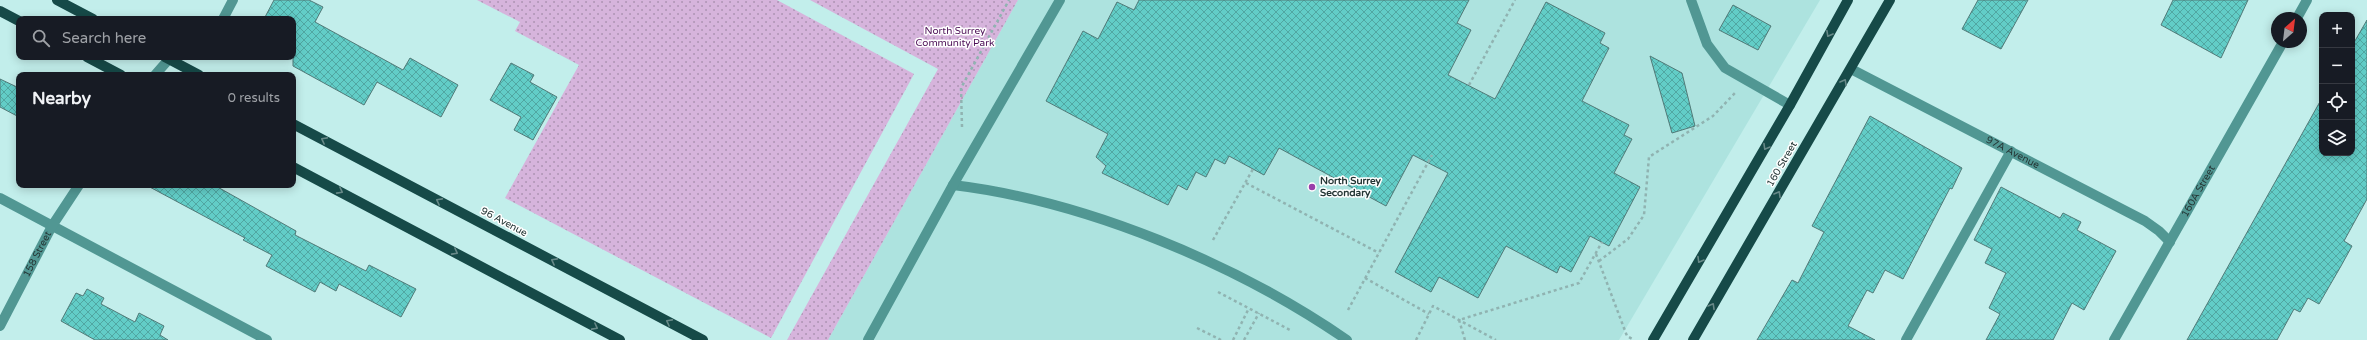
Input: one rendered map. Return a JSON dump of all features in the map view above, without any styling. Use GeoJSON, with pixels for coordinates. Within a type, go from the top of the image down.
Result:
{"type":"FeatureCollection","features":[{"type":"Feature","properties":{"kind":"main road"},"geometry":{"type":"LineString","coordinates":[[57,0],[87,16]]}},
{"type":"Feature","properties":{"kind":"main road"},"geometry":{"type":"LineString","coordinates":[[1653,340],[1790,105],[1848,0]]}},
{"type":"Feature","properties":{"kind":"main road","name":"160 Street"},"geometry":{"type":"LineString","coordinates":[[1693,340],[1890,0]]}},
{"type":"Feature","properties":{"kind":"main road"},"geometry":{"type":"LineString","coordinates":[[0,11],[16,19]]}},
{"type":"Feature","properties":{"kind":"main road"},"geometry":{"type":"LineString","coordinates":[[93,60],[115,72]]}},
{"type":"Feature","properties":{"kind":"main road"},"geometry":{"type":"LineString","coordinates":[[171,60],[193,72]]}},
{"type":"Feature","properties":{"kind":"main road","name":"96 Avenue"},"geometry":{"type":"LineString","coordinates":[[296,126],[703,340]]}},
{"type":"Feature","properties":{"kind":"main road"},"geometry":{"type":"LineString","coordinates":[[296,169],[620,340]]}},
{"type":"Feature","properties":{"kind":"street"},"geometry":{"type":"LineString","coordinates":[[225,16],[233,0]]}},
{"type":"Feature","properties":{"kind":"street"},"geometry":{"type":"LineString","coordinates":[[868,340],[953,185],[1060,0]]}},
{"type":"Feature","properties":{"kind":"street"},"geometry":{"type":"LineString","coordinates":[[1691,0],[1707,44],[1724,68],[1790,105]]}},
{"type":"Feature","properties":{"kind":"street"},"geometry":{"type":"LineString","coordinates":[[2300,12],[2307,0]]}},
{"type":"Feature","properties":{"kind":"street","name":"160A Street"},"geometry":{"type":"LineString","coordinates":[[2114,340],[2280,48]]}},
{"type":"Feature","properties":{"kind":"street"},"geometry":{"type":"LineString","coordinates":[[157,72],[166,60]]}},
{"type":"Feature","properties":{"kind":"street","name":"97A Avenue"},"geometry":{"type":"LineString","coordinates":[[1851,69],[2145,221],[2159,231],[2170,242]]}},
{"type":"Feature","properties":{"kind":"street"},"geometry":{"type":"LineString","coordinates":[[1906,340],[2011,151]]}},
{"type":"Feature","properties":{"kind":"street"},"geometry":{"type":"LineString","coordinates":[[953,185],[1014,193],[1068,208],[1157,241],[1242,279],[1313,317],[1347,340]]}},
{"type":"Feature","properties":{"kind":"street","name":"158 Street"},"geometry":{"type":"LineString","coordinates":[[0,326],[52,226],[77,188]]}},
{"type":"Feature","properties":{"kind":"street"},"geometry":{"type":"LineString","coordinates":[[0,198],[267,340]]}},
{"type":"Feature","properties":{"kind":"path"},"geometry":{"type":"LineString","coordinates":[[962,127],[960,88],[1009,0]]}},
{"type":"Feature","properties":{"kind":"path"},"geometry":{"type":"LineString","coordinates":[[1469,85],[1515,0]]}},
{"type":"Feature","properties":{"kind":"path"},"geometry":{"type":"LineString","coordinates":[[1599,261],[1628,239],[1644,214],[1649,157],[1713,116],[1736,93]]}},
{"type":"Feature","properties":{"kind":"path"},"geometry":{"type":"LineString","coordinates":[[1348,310],[1432,155]]}},
{"type":"Feature","properties":{"kind":"path"},"geometry":{"type":"LineString","coordinates":[[1213,240],[1253,169]]}},
{"type":"Feature","properties":{"kind":"path"},"geometry":{"type":"LineString","coordinates":[[1246,183],[1379,253]]}},
{"type":"Feature","properties":{"kind":"path"},"geometry":{"type":"LineString","coordinates":[[1459,320],[1580,284],[1602,242]]}},
{"type":"Feature","properties":{"kind":"path"},"geometry":{"type":"LineString","coordinates":[[1596,254],[1627,336],[1634,340]]}},
{"type":"Feature","properties":{"kind":"path"},"geometry":{"type":"LineString","coordinates":[[1366,278],[1429,314]]}},
{"type":"Feature","properties":{"kind":"path"},"geometry":{"type":"LineString","coordinates":[[1218,292],[1290,330]]}},
{"type":"Feature","properties":{"kind":"path"},"geometry":{"type":"LineString","coordinates":[[1416,340],[1433,306],[1496,340]]}},
{"type":"Feature","properties":{"kind":"path"},"geometry":{"type":"LineString","coordinates":[[1233,340],[1249,308]]}},
{"type":"Feature","properties":{"kind":"path"},"geometry":{"type":"LineString","coordinates":[[1244,340],[1259,313]]}},
{"type":"Feature","properties":{"kind":"path"},"geometry":{"type":"LineString","coordinates":[[1459,320],[1465,340]]}},
{"type":"Feature","properties":{"kind":"path"},"geometry":{"type":"LineString","coordinates":[[1197,328],[1221,340]]}},
{"type":"Feature","properties":{"kind":"shaded area","name":"North Surrey Secondary"},"geometry":{"type":"Polygon","coordinates":[[[1018,0],[1820,0],[1619,340],[828,340],[1018,0]]]}},
{"type":"Feature","properties":{"kind":"green space"},"geometry":{"type":"Polygon","coordinates":[[[477,0],[777,0],[914,74],[771,338],[505,198],[579,65],[515,31],[520,22],[477,0]]]}},
{"type":"Feature","properties":{"kind":"green space","name":"North Surrey Community Park"},"geometry":{"type":"Polygon","coordinates":[[[810,0],[1018,0],[828,340],[787,340],[938,69],[810,0]]]}},
{"type":"Feature","properties":{"kind":"building"},"geometry":{"type":"Polygon","coordinates":[[[274,0],[309,0],[323,7],[315,22],[403,70],[410,58],[458,85],[441,117],[377,82],[364,105],[293,66],[293,60],[296,60],[296,16],[266,16],[274,0]]]}},
{"type":"Feature","properties":{"kind":"building"},"geometry":{"type":"Polygon","coordinates":[[[1139,0],[1469,0],[1457,23],[1471,30],[1448,75],[1495,99],[1546,2],[1605,33],[1600,43],[1609,48],[1582,101],[1629,125],[1624,135],[1632,139],[1614,173],[1640,187],[1609,246],[1590,236],[1571,272],[1560,266],[1557,273],[1506,246],[1478,298],[1439,277],[1431,292],[1395,272],[1448,173],[1413,155],[1386,206],[1279,148],[1264,175],[1229,156],[1225,164],[1215,159],[1206,177],[1196,172],[1187,190],[1178,185],[1168,205],[1102,173],[1106,166],[1096,157],[1108,134],[1046,101],[1083,31],[1098,39],[1117,2],[1134,10],[1139,0]]]}},
{"type":"Feature","properties":{"kind":"building"},"geometry":{"type":"Polygon","coordinates":[[[1978,0],[2028,0],[2001,49],[1962,29],[1978,0]]]}},
{"type":"Feature","properties":{"kind":"building"},"geometry":{"type":"Polygon","coordinates":[[[2173,0],[2248,0],[2221,58],[2161,25],[2173,0]]]}},
{"type":"Feature","properties":{"kind":"building"},"geometry":{"type":"Polygon","coordinates":[[[1733,5],[1771,26],[1758,50],[1719,30],[1733,5]]]}},
{"type":"Feature","properties":{"kind":"building"},"geometry":{"type":"Polygon","coordinates":[[[2367,20],[2367,199],[2344,241],[2352,246],[2341,266],[2319,304],[2308,298],[2300,312],[2294,309],[2277,340],[2187,340],[2319,103],[2319,156],[2355,156],[2355,41],[2367,20]]]}},
{"type":"Feature","properties":{"kind":"building"},"geometry":{"type":"Polygon","coordinates":[[[1650,56],[1682,73],[1695,126],[1672,133],[1650,56]]]}},
{"type":"Feature","properties":{"kind":"building"},"geometry":{"type":"Polygon","coordinates":[[[511,63],[534,75],[530,82],[557,97],[533,140],[514,130],[521,117],[490,100],[511,63]]]}},
{"type":"Feature","properties":{"kind":"building"},"geometry":{"type":"Polygon","coordinates":[[[0,79],[16,87],[16,115],[0,107],[0,79]]]}},
{"type":"Feature","properties":{"kind":"building"},"geometry":{"type":"Polygon","coordinates":[[[1870,116],[1962,168],[1952,189],[1950,188],[1903,279],[1885,270],[1873,293],[1867,290],[1848,326],[1875,340],[1757,340],[1792,280],[1798,283],[1824,232],[1812,226],[1870,116]]]}},
{"type":"Feature","properties":{"kind":"building"},"geometry":{"type":"Polygon","coordinates":[[[2001,187],[2060,218],[2063,213],[2081,222],[2077,230],[2116,251],[2084,310],[2072,303],[2053,340],[1986,340],[2000,314],[1989,308],[2006,273],[1985,263],[1992,249],[1974,240],[2001,187]]]}},
{"type":"Feature","properties":{"kind":"building"},"geometry":{"type":"Polygon","coordinates":[[[152,188],[219,188],[296,231],[295,235],[366,271],[369,265],[416,289],[401,317],[339,284],[336,291],[320,282],[315,292],[266,266],[272,255],[243,240],[245,238],[152,188]]]}},
{"type":"Feature","properties":{"kind":"building"},"geometry":{"type":"Polygon","coordinates":[[[87,289],[104,298],[101,304],[135,322],[139,313],[164,326],[160,335],[168,340],[95,340],[61,321],[76,293],[83,296],[87,289]]]}},
{"type":"Feature","properties":{"kind":"place","name":"North Surrey Secondary"},"geometry":{"type":"Point","coordinates":[1312,187]}}]}
